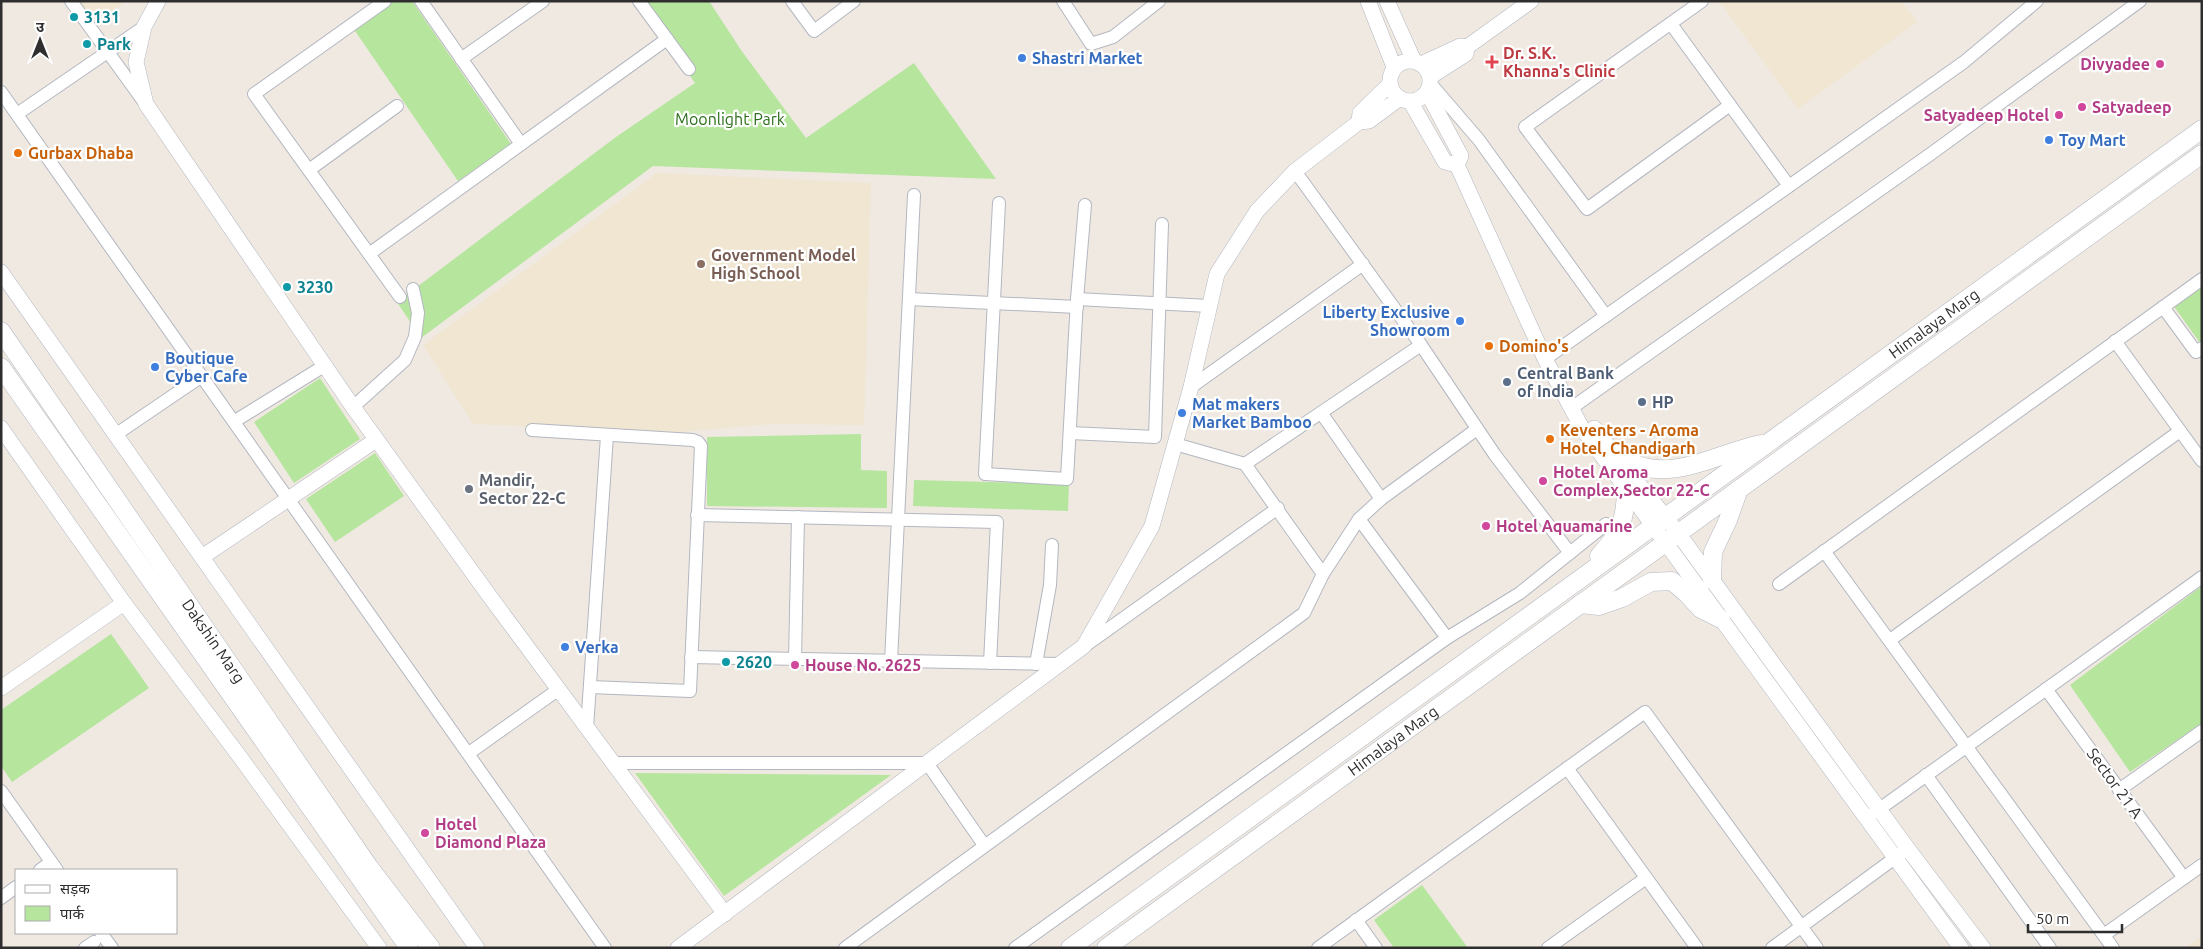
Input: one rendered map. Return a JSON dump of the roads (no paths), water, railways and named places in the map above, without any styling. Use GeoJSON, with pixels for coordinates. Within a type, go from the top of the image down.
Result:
{"type":"FeatureCollection","features":[{"type":"Feature","properties":{"kind":"main road","name":"Himalaya Marg"},"geometry":{"type":"LineString","coordinates":[[1070,948],[2202,130]]}},
{"type":"Feature","properties":{"kind":"main road","name":"Himalaya Marg"},"geometry":{"type":"LineString","coordinates":[[1106,948],[2202,154]]}},
{"type":"Feature","properties":{"kind":"main road","name":"Dakshin Marg"},"geometry":{"type":"LineString","coordinates":[[1,331],[369,867],[431,948]]}},
{"type":"Feature","properties":{"kind":"main road","name":"Dakshin Marg"},"geometry":{"type":"LineString","coordinates":[[1,367],[409,948]]}},
{"type":"Feature","properties":{"kind":"main road"},"geometry":{"type":"LineString","coordinates":[[1613,452],[1636,466],[1671,469],[1698,464],[1737,450],[1770,442]]}},
{"type":"Feature","properties":{"kind":"main road"},"geometry":{"type":"LineString","coordinates":[[1712,580],[1713,552],[1728,520],[1739,489]]}},
{"type":"Feature","properties":{"kind":"main road"},"geometry":{"type":"LineString","coordinates":[[1580,579],[1619,532],[1626,507],[1626,490]]}},
{"type":"Feature","properties":{"kind":"main road"},"geometry":{"type":"LineString","coordinates":[[1580,604],[1599,606],[1622,598],[1652,582],[1672,581],[1700,609],[1721,619]]}},
{"type":"Feature","properties":{"kind":"street"},"geometry":{"type":"LineString","coordinates":[[72,1],[146,104],[376,440],[726,914]]}},
{"type":"Feature","properties":{"kind":"street"},"geometry":{"type":"LineString","coordinates":[[146,104],[136,62],[144,27],[158,1]]}},
{"type":"Feature","properties":{"kind":"street"},"geometry":{"type":"LineString","coordinates":[[421,1],[521,144]]}},
{"type":"Feature","properties":{"kind":"street"},"geometry":{"type":"LineString","coordinates":[[461,59],[544,1]]}},
{"type":"Feature","properties":{"kind":"street"},"geometry":{"type":"LineString","coordinates":[[639,1],[688,69]]}},
{"type":"Feature","properties":{"kind":"street"},"geometry":{"type":"LineString","coordinates":[[792,1],[814,31],[854,1]]}},
{"type":"Feature","properties":{"kind":"street"},"geometry":{"type":"LineString","coordinates":[[1063,1],[1091,44],[1113,37],[1159,1]]}},
{"type":"Feature","properties":{"kind":"street"},"geometry":{"type":"LineString","coordinates":[[1368,1],[1394,67]]}},
{"type":"Feature","properties":{"kind":"street"},"geometry":{"type":"LineString","coordinates":[[1387,1],[1418,62],[1428,71],[1429,84],[1461,156],[1456,165]]}},
{"type":"Feature","properties":{"kind":"street"},"geometry":{"type":"LineString","coordinates":[[1531,1],[1467,47],[1460,46],[1418,62],[1404,61],[1394,67],[1390,84],[1392,90],[1405,100],[1445,162],[1456,165],[1546,359],[1573,407],[1582,428],[1626,490],[1659,522]]}},
{"type":"Feature","properties":{"kind":"street"},"geometry":{"type":"LineString","coordinates":[[1702,1],[1525,127],[1587,210],[1730,105]]}},
{"type":"Feature","properties":{"kind":"street"},"geometry":{"type":"LineString","coordinates":[[1546,359],[1964,62],[2037,1]]}},
{"type":"Feature","properties":{"kind":"street"},"geometry":{"type":"LineString","coordinates":[[1573,407],[1916,164],[2140,1]]}},
{"type":"Feature","properties":{"kind":"street"},"geometry":{"type":"LineString","coordinates":[[379,3],[254,94],[400,297]]}},
{"type":"Feature","properties":{"kind":"street"},"geometry":{"type":"LineString","coordinates":[[1671,24],[1788,186]]}},
{"type":"Feature","properties":{"kind":"street"},"geometry":{"type":"LineString","coordinates":[[17,114],[144,27]]}},
{"type":"Feature","properties":{"kind":"street"},"geometry":{"type":"LineString","coordinates":[[369,254],[667,39]]}},
{"type":"Feature","properties":{"kind":"street"},"geometry":{"type":"LineString","coordinates":[[1084,646],[1152,526],[1191,387],[1217,274],[1257,211],[1295,171],[1359,122],[1369,121],[1405,100],[1423,97],[1429,84],[1466,54],[1467,47]]}},
{"type":"Feature","properties":{"kind":"street"},"geometry":{"type":"LineString","coordinates":[[1359,122],[1360,113],[1390,84]]}},
{"type":"Feature","properties":{"kind":"street"},"geometry":{"type":"LineString","coordinates":[[1429,84],[1478,140],[1606,316]]}},
{"type":"Feature","properties":{"kind":"street"},"geometry":{"type":"LineString","coordinates":[[1,92],[605,948]]}},
{"type":"Feature","properties":{"kind":"street"},"geometry":{"type":"LineString","coordinates":[[309,170],[397,106]]}},
{"type":"Feature","properties":{"kind":"street"},"geometry":{"type":"LineString","coordinates":[[1295,171],[1421,345],[1477,429],[1570,554]]}},
{"type":"Feature","properties":{"kind":"street"},"geometry":{"type":"LineString","coordinates":[[891,661],[914,195]]}},
{"type":"Feature","properties":{"kind":"street"},"geometry":{"type":"LineString","coordinates":[[999,203],[985,474],[1068,479],[1077,303],[1085,205]]}},
{"type":"Feature","properties":{"kind":"street"},"geometry":{"type":"LineString","coordinates":[[1070,433],[1156,437],[1158,303],[1162,224]]}},
{"type":"Feature","properties":{"kind":"street"},"geometry":{"type":"LineString","coordinates":[[1191,387],[1363,264]]}},
{"type":"Feature","properties":{"kind":"street"},"geometry":{"type":"LineString","coordinates":[[1,272],[477,948]]}},
{"type":"Feature","properties":{"kind":"street"},"geometry":{"type":"LineString","coordinates":[[1779,584],[2202,279]]}},
{"type":"Feature","properties":{"kind":"street"},"geometry":{"type":"LineString","coordinates":[[353,407],[404,360],[415,337],[418,313],[413,289]]}},
{"type":"Feature","properties":{"kind":"street"},"geometry":{"type":"LineString","coordinates":[[909,299],[994,303],[1158,303],[1209,306]]}},
{"type":"Feature","properties":{"kind":"street"},"geometry":{"type":"LineString","coordinates":[[2163,307],[2196,352],[2202,348]]}},
{"type":"Feature","properties":{"kind":"street"},"geometry":{"type":"LineString","coordinates":[[2115,342],[2202,461]]}},
{"type":"Feature","properties":{"kind":"street"},"geometry":{"type":"LineString","coordinates":[[1245,464],[1322,414],[1421,345]]}},
{"type":"Feature","properties":{"kind":"street"},"geometry":{"type":"LineString","coordinates":[[235,422],[324,366]]}},
{"type":"Feature","properties":{"kind":"street"},"geometry":{"type":"LineString","coordinates":[[115,435],[202,376]]}},
{"type":"Feature","properties":{"kind":"street"},"geometry":{"type":"LineString","coordinates":[[1573,407],[1590,423],[1613,452],[1671,538],[1721,619],[1867,818],[1902,854],[1983,948]]}},
{"type":"Feature","properties":{"kind":"street"},"geometry":{"type":"LineString","coordinates":[[1322,414],[1381,499]]}},
{"type":"Feature","properties":{"kind":"street"},"geometry":{"type":"LineString","coordinates":[[1,428],[124,603],[240,757],[379,948]]}},
{"type":"Feature","properties":{"kind":"street"},"geometry":{"type":"LineString","coordinates":[[845,948],[1304,613],[1323,574],[1359,519],[1381,499],[1477,429]]}},
{"type":"Feature","properties":{"kind":"street"},"geometry":{"type":"LineString","coordinates":[[532,430],[698,442],[701,446],[690,691],[590,686]]}},
{"type":"Feature","properties":{"kind":"street"},"geometry":{"type":"LineString","coordinates":[[1890,640],[2180,431]]}},
{"type":"Feature","properties":{"kind":"street"},"geometry":{"type":"LineString","coordinates":[[587,728],[607,436]]}},
{"type":"Feature","properties":{"kind":"street"},"geometry":{"type":"LineString","coordinates":[[202,557],[376,440]]}},
{"type":"Feature","properties":{"kind":"street"},"geometry":{"type":"LineString","coordinates":[[1175,444],[1245,464],[1323,574]]}},
{"type":"Feature","properties":{"kind":"street"},"geometry":{"type":"LineString","coordinates":[[678,948],[1059,664],[1278,508]]}},
{"type":"Feature","properties":{"kind":"street"},"geometry":{"type":"LineString","coordinates":[[697,515],[997,522],[990,663]]}},
{"type":"Feature","properties":{"kind":"street"},"geometry":{"type":"LineString","coordinates":[[795,659],[798,517]]}},
{"type":"Feature","properties":{"kind":"street"},"geometry":{"type":"LineString","coordinates":[[1359,519],[1447,638]]}},
{"type":"Feature","properties":{"kind":"street"},"geometry":{"type":"LineString","coordinates":[[1015,948],[1447,638],[1527,588],[1606,524]]}},
{"type":"Feature","properties":{"kind":"street"},"geometry":{"type":"LineString","coordinates":[[1671,538],[1712,580],[1879,809],[1902,854],[1961,948]]}},
{"type":"Feature","properties":{"kind":"street"},"geometry":{"type":"LineString","coordinates":[[1036,664],[1050,585],[1052,545]]}},
{"type":"Feature","properties":{"kind":"street"},"geometry":{"type":"LineString","coordinates":[[1824,551],[2113,948]]}},
{"type":"Feature","properties":{"kind":"street"},"geometry":{"type":"LineString","coordinates":[[1867,818],[2202,577]]}},
{"type":"Feature","properties":{"kind":"street"},"geometry":{"type":"LineString","coordinates":[[1527,588],[1540,608]]}},
{"type":"Feature","properties":{"kind":"street"},"geometry":{"type":"LineString","coordinates":[[1,688],[124,603]]}},
{"type":"Feature","properties":{"kind":"street"},"geometry":{"type":"LineString","coordinates":[[691,657],[1059,664]]}},
{"type":"Feature","properties":{"kind":"street"},"geometry":{"type":"LineString","coordinates":[[469,754],[559,689]]}},
{"type":"Feature","properties":{"kind":"street","name":"Sector 21 A"},"geometry":{"type":"LineString","coordinates":[[2046,689],[2184,878]]}},
{"type":"Feature","properties":{"kind":"street"},"geometry":{"type":"LineString","coordinates":[[1318,948],[1645,712],[1817,948]]}},
{"type":"Feature","properties":{"kind":"street"},"geometry":{"type":"LineString","coordinates":[[2119,790],[2202,731]]}},
{"type":"Feature","properties":{"kind":"street"},"geometry":{"type":"LineString","coordinates":[[613,763],[927,763]]}},
{"type":"Feature","properties":{"kind":"street"},"geometry":{"type":"LineString","coordinates":[[927,763],[984,845]]}},
{"type":"Feature","properties":{"kind":"street"},"geometry":{"type":"LineString","coordinates":[[1567,768],[1697,948]]}},
{"type":"Feature","properties":{"kind":"street"},"geometry":{"type":"LineString","coordinates":[[1926,775],[2050,948]]}},
{"type":"Feature","properties":{"kind":"street"},"geometry":{"type":"LineString","coordinates":[[2,794],[54,866]]}},
{"type":"Feature","properties":{"kind":"street"},"geometry":{"type":"LineString","coordinates":[[1772,948],[1902,854]]}},
{"type":"Feature","properties":{"kind":"street"},"geometry":{"type":"LineString","coordinates":[[2104,935],[2202,865]]}},
{"type":"Feature","properties":{"kind":"street"},"geometry":{"type":"LineString","coordinates":[[1548,948],[1646,878]]}},
{"type":"Feature","properties":{"kind":"street"},"geometry":{"type":"LineString","coordinates":[[1,898],[15,889]]}},
{"type":"Feature","properties":{"kind":"street"},"geometry":{"type":"LineString","coordinates":[[1356,920],[1376,948]]}},
{"type":"Feature","properties":{"kind":"street"},"geometry":{"type":"LineString","coordinates":[[94,941],[112,948]]}},
{"type":"Feature","properties":{"kind":"place","name":"3131"},"geometry":{"type":"Point","coordinates":[74,17]}},
{"type":"Feature","properties":{"kind":"place","name":"Park"},"geometry":{"type":"Point","coordinates":[87,44]}},
{"type":"Feature","properties":{"kind":"place","name":"Shastri Market"},"geometry":{"type":"Point","coordinates":[1022,58]}},
{"type":"Feature","properties":{"kind":"place","name":"Dr. S.K. Khanna's Clinic"},"geometry":{"type":"Point","coordinates":[1492,62]}},
{"type":"Feature","properties":{"kind":"place","name":"Divyadee"},"geometry":{"type":"Point","coordinates":[2160,64]}},
{"type":"Feature","properties":{"kind":"place","name":"Satyadeep"},"geometry":{"type":"Point","coordinates":[2082,107]}},
{"type":"Feature","properties":{"kind":"place","name":"Satyadeep Hotel"},"geometry":{"type":"Point","coordinates":[2059,115]}},
{"type":"Feature","properties":{"kind":"place","name":"Toy Mart"},"geometry":{"type":"Point","coordinates":[2049,140]}},
{"type":"Feature","properties":{"kind":"place","name":"Gurbax Dhaba"},"geometry":{"type":"Point","coordinates":[18,153]}},
{"type":"Feature","properties":{"kind":"place","name":"Government Model High School"},"geometry":{"type":"Point","coordinates":[701,264]}},
{"type":"Feature","properties":{"kind":"place","name":"3230"},"geometry":{"type":"Point","coordinates":[287,287]}},
{"type":"Feature","properties":{"kind":"place","name":"Liberty Exclusive Showroom"},"geometry":{"type":"Point","coordinates":[1460,321]}},
{"type":"Feature","properties":{"kind":"place","name":"Domino's"},"geometry":{"type":"Point","coordinates":[1489,346]}},
{"type":"Feature","properties":{"kind":"place","name":"Boutique Cyber Cafe"},"geometry":{"type":"Point","coordinates":[155,367]}},
{"type":"Feature","properties":{"kind":"place","name":"Central Bank of India"},"geometry":{"type":"Point","coordinates":[1507,382]}},
{"type":"Feature","properties":{"kind":"place","name":"HP"},"geometry":{"type":"Point","coordinates":[1642,402]}},
{"type":"Feature","properties":{"kind":"place","name":"Mat makers Market Bamboo"},"geometry":{"type":"Point","coordinates":[1182,413]}},
{"type":"Feature","properties":{"kind":"place","name":"Keventers - Aroma Hotel, Chandigarh"},"geometry":{"type":"Point","coordinates":[1550,439]}},
{"type":"Feature","properties":{"kind":"place","name":"Hotel Aroma Complex,Sector 22-C"},"geometry":{"type":"Point","coordinates":[1543,481]}},
{"type":"Feature","properties":{"kind":"place","name":"Mandir, Sector 22-C"},"geometry":{"type":"Point","coordinates":[469,489]}},
{"type":"Feature","properties":{"kind":"place","name":"Hotel Aquamarine"},"geometry":{"type":"Point","coordinates":[1486,526]}},
{"type":"Feature","properties":{"kind":"place","name":"Verka"},"geometry":{"type":"Point","coordinates":[565,647]}},
{"type":"Feature","properties":{"kind":"place","name":"2620"},"geometry":{"type":"Point","coordinates":[726,662]}},
{"type":"Feature","properties":{"kind":"place","name":"House No. 2625"},"geometry":{"type":"Point","coordinates":[795,665]}},
{"type":"Feature","properties":{"kind":"place","name":"Hotel Diamond Plaza"},"geometry":{"type":"Point","coordinates":[425,833]}},
{"type":"Feature","properties":{"kind":"park label","name":"Moonlight Park"},"geometry":{"type":"Point","coordinates":[730,119]}}]}
